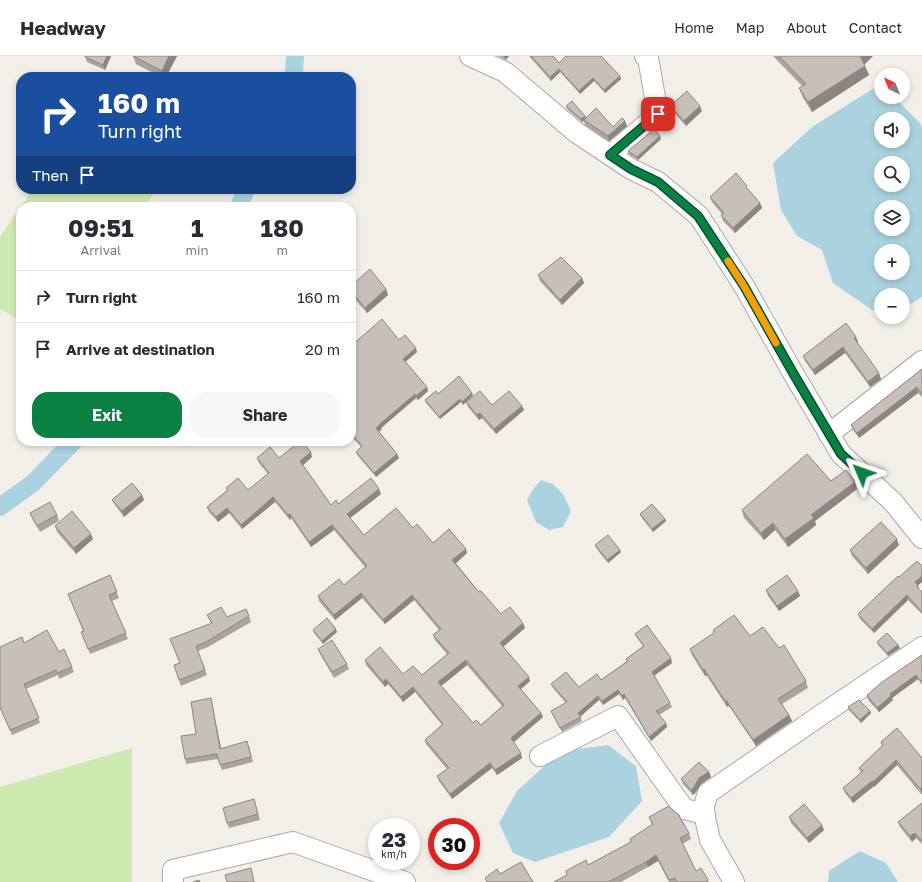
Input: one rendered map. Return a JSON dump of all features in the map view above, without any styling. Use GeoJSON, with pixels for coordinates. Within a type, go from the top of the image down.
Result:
{"type":"FeatureCollection","features":[{"type":"Feature","properties":{"kind":"street"},"geometry":{"type":"LineString","coordinates":[[470,56],[505,72],[577,132],[631,169],[658,182],[698,216],[744,286],[841,454],[893,502],[922,538]]}},
{"type":"Feature","properties":{"kind":"street"},"geometry":{"type":"LineString","coordinates":[[610,155],[658,114],[648,58],[645,56]]}},
{"type":"Feature","properties":{"kind":"street"},"geometry":{"type":"LineString","coordinates":[[829,434],[922,361]]}},
{"type":"Feature","properties":{"kind":"street"},"geometry":{"type":"LineString","coordinates":[[734,882],[710,840],[703,809],[708,794],[922,647]]}},
{"type":"Feature","properties":{"kind":"street"},"geometry":{"type":"LineString","coordinates":[[540,756],[618,716],[684,809],[704,814]]}},
{"type":"Feature","properties":{"kind":"street"},"geometry":{"type":"LineString","coordinates":[[173,882],[173,870],[293,842],[405,882]]}},
{"type":"Feature","properties":{"kind":"green space"},"geometry":{"type":"Polygon","coordinates":[[[30,194],[153,194],[148,202],[24,202],[30,194]]]}},
{"type":"Feature","properties":{"kind":"green space"},"geometry":{"type":"Polygon","coordinates":[[[16,214],[16,317],[0,309],[0,237],[16,214]]]}},
{"type":"Feature","properties":{"kind":"green space"},"geometry":{"type":"Polygon","coordinates":[[[132,748],[132,882],[0,882],[0,787],[132,748]]]}},
{"type":"Feature","properties":{"kind":"water"},"geometry":{"type":"Polygon","coordinates":[[[874,88],[874,104],[901,104],[909,112],[874,112],[874,148],[910,148],[910,113],[920,123],[922,128],[922,297],[910,305],[910,288],[874,288],[874,310],[872,310],[833,283],[822,250],[797,236],[781,210],[773,163],[812,127],[874,88]]]}},
{"type":"Feature","properties":{"kind":"water"},"geometry":{"type":"Polygon","coordinates":[[[541,480],[553,484],[563,494],[571,511],[563,527],[549,530],[536,522],[527,500],[541,480]]]}},
{"type":"Feature","properties":{"kind":"water"},"geometry":{"type":"Polygon","coordinates":[[[608,745],[636,766],[642,801],[609,837],[535,862],[513,853],[499,823],[517,791],[551,760],[578,749],[608,745]]]}},
{"type":"Feature","properties":{"kind":"water"},"geometry":{"type":"Polygon","coordinates":[[[860,851],[886,863],[898,882],[828,882],[829,871],[860,851]]]}},
{"type":"Feature","properties":{"kind":"building"},"geometry":{"type":"Polygon","coordinates":[[[85,56],[107,56],[103,65],[85,56]]]}},
{"type":"Feature","properties":{"kind":"building"},"geometry":{"type":"Polygon","coordinates":[[[133,56],[169,56],[162,71],[133,56]]]}},
{"type":"Feature","properties":{"kind":"building"},"geometry":{"type":"Polygon","coordinates":[[[531,56],[553,56],[559,63],[566,56],[601,56],[620,76],[604,90],[593,78],[579,91],[559,69],[550,77],[531,56]]]}},
{"type":"Feature","properties":{"kind":"building"},"geometry":{"type":"Polygon","coordinates":[[[779,56],[860,56],[865,66],[808,102],[799,88],[806,84],[779,56]]]}},
{"type":"Feature","properties":{"kind":"building"},"geometry":{"type":"Polygon","coordinates":[[[687,91],[700,106],[684,121],[670,106],[687,91]]]}},
{"type":"Feature","properties":{"kind":"building"},"geometry":{"type":"Polygon","coordinates":[[[572,101],[585,116],[581,119],[566,106],[572,101]]]}},
{"type":"Feature","properties":{"kind":"building"},"geometry":{"type":"Polygon","coordinates":[[[596,108],[613,127],[622,118],[625,121],[608,136],[584,120],[596,108]]]}},
{"type":"Feature","properties":{"kind":"building"},"geometry":{"type":"Polygon","coordinates":[[[654,129],[660,136],[637,157],[628,151],[654,129]]]}},
{"type":"Feature","properties":{"kind":"building"},"geometry":{"type":"Polygon","coordinates":[[[736,173],[760,203],[733,228],[721,215],[724,213],[710,197],[736,173]]]}},
{"type":"Feature","properties":{"kind":"building"},"geometry":{"type":"Polygon","coordinates":[[[561,257],[582,278],[560,300],[538,275],[561,257]]]}},
{"type":"Feature","properties":{"kind":"building"},"geometry":{"type":"Polygon","coordinates":[[[370,269],[386,289],[365,308],[356,297],[356,282],[370,269]]]}},
{"type":"Feature","properties":{"kind":"building"},"geometry":{"type":"Polygon","coordinates":[[[382,319],[399,340],[405,335],[416,348],[403,359],[427,387],[416,396],[415,394],[376,428],[397,454],[374,473],[356,452],[362,446],[356,439],[356,342],[382,319]]]}},
{"type":"Feature","properties":{"kind":"building"},"geometry":{"type":"Polygon","coordinates":[[[846,323],[856,337],[854,338],[879,373],[868,382],[843,347],[813,370],[803,356],[846,323]]]}},
{"type":"Feature","properties":{"kind":"building"},"geometry":{"type":"Polygon","coordinates":[[[922,369],[922,394],[917,387],[857,433],[851,425],[922,369]]]}},
{"type":"Feature","properties":{"kind":"building"},"geometry":{"type":"Polygon","coordinates":[[[459,376],[472,393],[462,402],[460,399],[439,417],[425,400],[436,391],[438,394],[459,376]]]}},
{"type":"Feature","properties":{"kind":"building"},"geometry":{"type":"Polygon","coordinates":[[[480,391],[492,405],[509,391],[522,406],[494,429],[480,413],[477,415],[466,402],[480,391]]]}},
{"type":"Feature","properties":{"kind":"building"},"geometry":{"type":"Polygon","coordinates":[[[294,446],[306,446],[311,452],[300,461],[331,505],[336,500],[338,504],[371,478],[379,489],[347,514],[364,535],[396,508],[413,528],[417,524],[433,543],[449,529],[466,549],[452,560],[479,592],[481,591],[501,614],[510,607],[523,623],[500,643],[529,677],[518,686],[541,713],[511,738],[521,753],[495,770],[490,763],[450,794],[437,776],[449,768],[425,740],[443,724],[413,687],[401,697],[386,679],[383,682],[365,660],[380,647],[403,674],[413,666],[422,675],[449,653],[433,635],[441,629],[412,595],[383,620],[361,593],[334,615],[318,596],[339,579],[344,585],[367,566],[332,525],[309,542],[290,514],[288,515],[273,497],[241,525],[227,508],[216,517],[207,507],[228,490],[226,488],[238,478],[248,490],[269,473],[257,458],[270,447],[279,458],[294,446]],[[466,660],[438,682],[473,723],[476,720],[481,725],[504,705],[466,660]]]}},
{"type":"Feature","properties":{"kind":"building"},"geometry":{"type":"Polygon","coordinates":[[[807,454],[831,481],[846,470],[855,482],[811,515],[814,518],[785,539],[773,523],[761,533],[742,510],[807,454]]]}},
{"type":"Feature","properties":{"kind":"building"},"geometry":{"type":"Polygon","coordinates":[[[132,483],[142,495],[122,511],[112,500],[132,483]]]}},
{"type":"Feature","properties":{"kind":"building"},"geometry":{"type":"Polygon","coordinates":[[[50,502],[57,515],[37,526],[30,513],[50,502]]]}},
{"type":"Feature","properties":{"kind":"building"},"geometry":{"type":"Polygon","coordinates":[[[652,504],[665,519],[652,529],[640,514],[652,504]]]}},
{"type":"Feature","properties":{"kind":"building"},"geometry":{"type":"Polygon","coordinates":[[[72,511],[91,534],[74,548],[55,526],[72,511]]]}},
{"type":"Feature","properties":{"kind":"building"},"geometry":{"type":"Polygon","coordinates":[[[881,522],[897,539],[866,568],[850,550],[881,522]]]}},
{"type":"Feature","properties":{"kind":"building"},"geometry":{"type":"Polygon","coordinates":[[[608,535],[620,550],[607,560],[595,545],[608,535]]]}},
{"type":"Feature","properties":{"kind":"building"},"geometry":{"type":"Polygon","coordinates":[[[917,561],[922,566],[922,576],[915,582],[918,586],[917,587],[922,592],[922,612],[907,595],[872,629],[858,614],[898,576],[899,577],[917,561]]]}},
{"type":"Feature","properties":{"kind":"building"},"geometry":{"type":"Polygon","coordinates":[[[110,575],[117,592],[109,595],[126,633],[88,649],[81,632],[84,631],[68,594],[110,575]]]}},
{"type":"Feature","properties":{"kind":"building"},"geometry":{"type":"Polygon","coordinates":[[[787,575],[798,591],[777,606],[766,590],[787,575]]]}},
{"type":"Feature","properties":{"kind":"building"},"geometry":{"type":"Polygon","coordinates":[[[221,607],[227,617],[246,609],[249,616],[206,642],[196,646],[205,670],[179,680],[174,665],[180,663],[170,639],[212,623],[207,615],[221,607]]]}},
{"type":"Feature","properties":{"kind":"building"},"geometry":{"type":"Polygon","coordinates":[[[734,615],[750,636],[763,627],[779,648],[784,645],[806,681],[778,699],[789,715],[753,740],[704,669],[703,670],[690,649],[715,632],[713,630],[734,615]]]}},
{"type":"Feature","properties":{"kind":"building"},"geometry":{"type":"Polygon","coordinates":[[[327,618],[336,629],[322,641],[313,630],[327,618]]]}},
{"type":"Feature","properties":{"kind":"building"},"geometry":{"type":"Polygon","coordinates":[[[647,625],[671,658],[652,672],[670,703],[656,711],[666,723],[649,737],[624,694],[622,696],[618,690],[602,701],[598,696],[578,713],[581,717],[560,728],[551,711],[567,702],[551,684],[566,672],[579,687],[597,674],[601,680],[628,661],[626,659],[644,646],[635,634],[647,625]]]}},
{"type":"Feature","properties":{"kind":"building"},"geometry":{"type":"Polygon","coordinates":[[[47,630],[59,652],[64,649],[72,667],[57,673],[56,670],[24,684],[39,718],[10,730],[0,707],[0,647],[22,637],[24,643],[47,630]]]}},
{"type":"Feature","properties":{"kind":"building"},"geometry":{"type":"Polygon","coordinates":[[[887,633],[898,645],[887,653],[877,642],[887,633]]]}},
{"type":"Feature","properties":{"kind":"building"},"geometry":{"type":"Polygon","coordinates":[[[332,640],[347,664],[332,672],[318,649],[332,640]]]}},
{"type":"Feature","properties":{"kind":"building"},"geometry":{"type":"Polygon","coordinates":[[[922,655],[922,680],[921,681],[916,675],[890,694],[891,696],[877,708],[867,695],[882,682],[922,655]]]}},
{"type":"Feature","properties":{"kind":"building"},"geometry":{"type":"Polygon","coordinates":[[[211,698],[220,749],[247,741],[251,757],[220,765],[217,754],[185,759],[181,736],[196,734],[191,702],[211,698]]]}},
{"type":"Feature","properties":{"kind":"building"},"geometry":{"type":"Polygon","coordinates":[[[859,700],[870,711],[860,720],[848,707],[859,700]]]}},
{"type":"Feature","properties":{"kind":"building"},"geometry":{"type":"Polygon","coordinates":[[[897,728],[922,758],[922,787],[920,789],[896,760],[873,782],[872,781],[851,798],[843,788],[863,771],[859,768],[883,745],[881,742],[897,728]]]}},
{"type":"Feature","properties":{"kind":"building"},"geometry":{"type":"Polygon","coordinates":[[[699,762],[709,772],[699,778],[691,790],[681,779],[699,762]]]}},
{"type":"Feature","properties":{"kind":"building"},"geometry":{"type":"Polygon","coordinates":[[[254,799],[258,814],[227,823],[223,808],[254,799]]]}},
{"type":"Feature","properties":{"kind":"building"},"geometry":{"type":"Polygon","coordinates":[[[922,803],[922,841],[915,833],[910,836],[898,822],[922,803]]]}},
{"type":"Feature","properties":{"kind":"building"},"geometry":{"type":"Polygon","coordinates":[[[804,804],[822,825],[807,838],[789,817],[804,804]]]}},
{"type":"Feature","properties":{"kind":"building"},"geometry":{"type":"Polygon","coordinates":[[[669,806],[680,816],[689,833],[680,838],[696,871],[701,868],[708,880],[705,882],[677,882],[675,878],[669,880],[656,855],[608,882],[554,882],[567,875],[566,871],[586,860],[588,865],[631,842],[630,839],[653,824],[649,817],[669,806]]]}},
{"type":"Feature","properties":{"kind":"building"},"geometry":{"type":"Polygon","coordinates":[[[521,862],[533,882],[487,882],[485,878],[497,869],[500,874],[521,862]]]}},
{"type":"Feature","properties":{"kind":"building"},"geometry":{"type":"Polygon","coordinates":[[[251,868],[254,882],[227,882],[225,875],[251,868]]]}},
{"type":"Feature","properties":{"kind":"waterway"},"geometry":{"type":"LineString","coordinates":[[294,72],[295,56]]}},
{"type":"Feature","properties":{"kind":"waterway"},"geometry":{"type":"LineString","coordinates":[[241,202],[244,194]]}},
{"type":"Feature","properties":{"kind":"waterway"},"geometry":{"type":"LineString","coordinates":[[0,507],[33,483],[69,446]]}},
{"type":"Feature","properties":{"kind":"slow traffic"},"geometry":{"type":"LineString","coordinates":[[728,261],[776,343]]}},
{"type":"Feature","properties":{"kind":"route"},"geometry":{"type":"LineString","coordinates":[[658,114],[610,155],[631,169],[658,182],[698,216],[744,286],[841,454],[862,473]]}}]}
